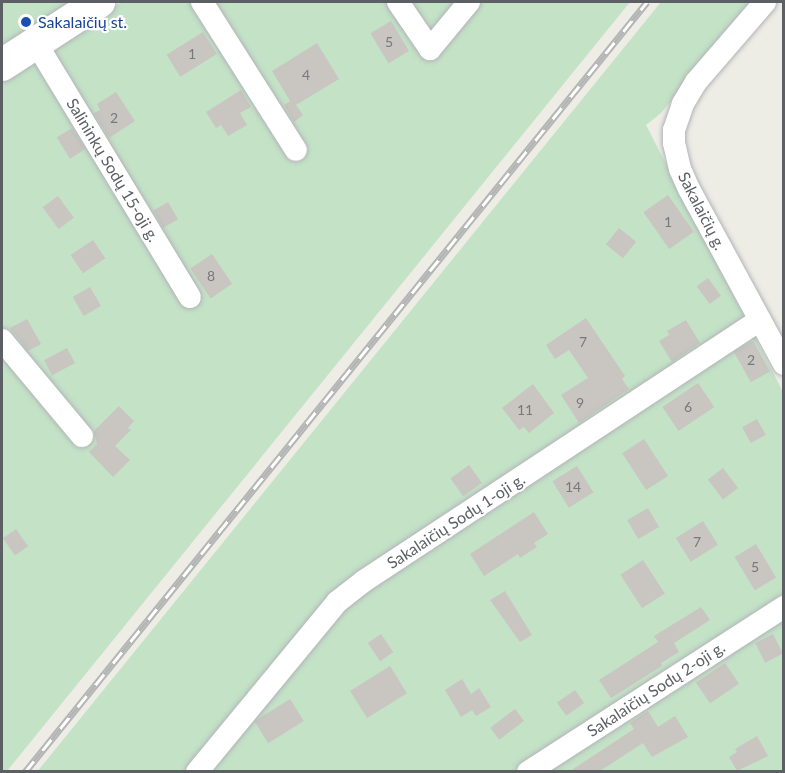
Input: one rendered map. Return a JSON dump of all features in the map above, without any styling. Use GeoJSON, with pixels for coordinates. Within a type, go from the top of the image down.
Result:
{"type":"FeatureCollection","features":[{"type":"Feature","properties":{"kind":"main road"},"geometry":{"type":"LineString","coordinates":[[2,65],[99,2]]}},
{"type":"Feature","properties":{"kind":"street"},"geometry":{"type":"LineString","coordinates":[[202,2],[296,150]]}},
{"type":"Feature","properties":{"kind":"street"},"geometry":{"type":"LineString","coordinates":[[398,2],[430,49],[469,2]]}},
{"type":"Feature","properties":{"kind":"street","name":"Sakalaičių g."},"geometry":{"type":"LineString","coordinates":[[765,2],[696,82],[683,104],[674,130],[674,143],[680,169],[689,189],[783,364]]}},
{"type":"Feature","properties":{"kind":"street","name":"Salininkų Sodų 15-oji g."},"geometry":{"type":"LineString","coordinates":[[36,43],[190,297]]}},
{"type":"Feature","properties":{"kind":"street","name":"Sakalaičių Sodų 1-oji g."},"geometry":{"type":"LineString","coordinates":[[197,771],[337,602],[364,581],[760,320]]}},
{"type":"Feature","properties":{"kind":"street"},"geometry":{"type":"LineString","coordinates":[[2,340],[82,435]]}},
{"type":"Feature","properties":{"kind":"street","name":"Sakalaičių Sodų 2-oji g."},"geometry":{"type":"LineString","coordinates":[[528,771],[783,607]]}},
{"type":"Feature","properties":{"kind":"green space"},"geometry":{"type":"Polygon","coordinates":[[[2,2],[72,2],[2,45],[2,2]]]}},
{"type":"Feature","properties":{"kind":"green space"},"geometry":{"type":"Polygon","coordinates":[[[122,2],[630,2],[7,771],[2,772],[2,80],[122,2]]]}},
{"type":"Feature","properties":{"kind":"green space"},"geometry":{"type":"Polygon","coordinates":[[[661,2],[756,2],[661,113],[646,125],[783,392],[783,771],[37,772],[661,2]]]}},
{"type":"Feature","properties":{"kind":"building"},"geometry":{"type":"Polygon","coordinates":[[[391,21],[409,51],[388,63],[370,33],[391,21]]]}},
{"type":"Feature","properties":{"kind":"building"},"geometry":{"type":"Polygon","coordinates":[[[203,32],[217,54],[180,77],[167,55],[203,32]]]}},
{"type":"Feature","properties":{"kind":"building"},"geometry":{"type":"Polygon","coordinates":[[[317,43],[339,79],[296,105],[303,115],[294,122],[284,105],[290,101],[272,71],[317,43]]]}},
{"type":"Feature","properties":{"kind":"building"},"geometry":{"type":"Polygon","coordinates":[[[241,90],[251,107],[240,113],[247,125],[228,136],[221,125],[216,128],[206,112],[241,90]]]}},
{"type":"Feature","properties":{"kind":"building"},"geometry":{"type":"Polygon","coordinates":[[[116,92],[135,121],[109,138],[94,113],[100,110],[97,104],[116,92]]]}},
{"type":"Feature","properties":{"kind":"building"},"geometry":{"type":"Polygon","coordinates":[[[72,128],[85,149],[70,159],[57,138],[72,128]]]}},
{"type":"Feature","properties":{"kind":"building"},"geometry":{"type":"Polygon","coordinates":[[[668,195],[694,232],[669,249],[643,212],[668,195]]]}},
{"type":"Feature","properties":{"kind":"building"},"geometry":{"type":"Polygon","coordinates":[[[58,196],[74,218],[58,229],[43,207],[58,196]]]}},
{"type":"Feature","properties":{"kind":"building"},"geometry":{"type":"Polygon","coordinates":[[[168,202],[178,219],[163,228],[153,210],[168,202]]]}},
{"type":"Feature","properties":{"kind":"building"},"geometry":{"type":"Polygon","coordinates":[[[619,228],[636,242],[623,258],[606,244],[619,228]]]}},
{"type":"Feature","properties":{"kind":"building"},"geometry":{"type":"Polygon","coordinates":[[[93,240],[105,258],[83,273],[71,255],[93,240]]]}},
{"type":"Feature","properties":{"kind":"building"},"geometry":{"type":"Polygon","coordinates":[[[212,254],[232,284],[211,298],[190,269],[212,254]]]}},
{"type":"Feature","properties":{"kind":"building"},"geometry":{"type":"Polygon","coordinates":[[[708,278],[721,296],[710,304],[697,286],[708,278]]]}},
{"type":"Feature","properties":{"kind":"building"},"geometry":{"type":"Polygon","coordinates":[[[90,287],[101,306],[84,316],[73,297],[90,287]]]}},
{"type":"Feature","properties":{"kind":"building"},"geometry":{"type":"Polygon","coordinates":[[[586,318],[625,376],[622,379],[629,389],[579,423],[561,395],[588,378],[569,350],[555,359],[546,345],[586,318]]]}},
{"type":"Feature","properties":{"kind":"building"},"geometry":{"type":"Polygon","coordinates":[[[27,319],[41,344],[28,351],[10,328],[27,319]]]}},
{"type":"Feature","properties":{"kind":"building"},"geometry":{"type":"Polygon","coordinates":[[[686,320],[700,343],[672,362],[659,341],[669,335],[667,331],[686,320]]]}},
{"type":"Feature","properties":{"kind":"building"},"geometry":{"type":"Polygon","coordinates":[[[753,341],[770,372],[751,382],[734,352],[753,341]]]}},
{"type":"Feature","properties":{"kind":"building"},"geometry":{"type":"Polygon","coordinates":[[[67,348],[75,363],[52,375],[44,360],[67,348]]]}},
{"type":"Feature","properties":{"kind":"building"},"geometry":{"type":"Polygon","coordinates":[[[698,383],[714,407],[679,431],[662,407],[698,383]]]}},
{"type":"Feature","properties":{"kind":"building"},"geometry":{"type":"Polygon","coordinates":[[[533,384],[554,413],[529,433],[524,427],[519,430],[502,408],[533,384]]]}},
{"type":"Feature","properties":{"kind":"building"},"geometry":{"type":"Polygon","coordinates":[[[119,406],[134,421],[128,428],[131,430],[115,446],[130,460],[113,477],[89,452],[97,444],[94,431],[119,406]]]}},
{"type":"Feature","properties":{"kind":"building"},"geometry":{"type":"Polygon","coordinates":[[[757,419],[766,435],[751,443],[742,427],[757,419]]]}},
{"type":"Feature","properties":{"kind":"building"},"geometry":{"type":"Polygon","coordinates":[[[644,439],[668,476],[646,490],[622,453],[644,439]]]}},
{"type":"Feature","properties":{"kind":"building"},"geometry":{"type":"Polygon","coordinates":[[[469,465],[482,483],[463,496],[450,479],[469,465]]]}},
{"type":"Feature","properties":{"kind":"building"},"geometry":{"type":"Polygon","coordinates":[[[577,466],[593,492],[569,508],[552,481],[577,466]]]}},
{"type":"Feature","properties":{"kind":"building"},"geometry":{"type":"Polygon","coordinates":[[[723,468],[738,488],[723,499],[708,479],[723,468]]]}},
{"type":"Feature","properties":{"kind":"building"},"geometry":{"type":"Polygon","coordinates":[[[648,508],[659,527],[638,539],[627,520],[648,508]]]}},
{"type":"Feature","properties":{"kind":"building"},"geometry":{"type":"Polygon","coordinates":[[[534,512],[548,534],[534,543],[537,547],[520,558],[518,554],[484,576],[470,554],[534,512]]]}},
{"type":"Feature","properties":{"kind":"building"},"geometry":{"type":"Polygon","coordinates":[[[703,521],[718,545],[691,562],[676,538],[703,521]]]}},
{"type":"Feature","properties":{"kind":"building"},"geometry":{"type":"Polygon","coordinates":[[[16,529],[28,546],[15,555],[3,538],[16,529]]]}},
{"type":"Feature","properties":{"kind":"building"},"geometry":{"type":"Polygon","coordinates":[[[756,544],[776,577],[755,590],[735,557],[756,544]]]}},
{"type":"Feature","properties":{"kind":"building"},"geometry":{"type":"Polygon","coordinates":[[[643,560],[665,594],[642,608],[620,575],[643,560]]]}},
{"type":"Feature","properties":{"kind":"building"},"geometry":{"type":"Polygon","coordinates":[[[505,591],[532,635],[520,642],[490,600],[505,591]]]}},
{"type":"Feature","properties":{"kind":"building"},"geometry":{"type":"Polygon","coordinates":[[[701,607],[710,620],[674,643],[679,652],[661,663],[662,666],[611,698],[599,680],[658,642],[654,636],[701,607]]]}},
{"type":"Feature","properties":{"kind":"building"},"geometry":{"type":"Polygon","coordinates":[[[381,634],[393,652],[380,661],[368,643],[381,634]]]}},
{"type":"Feature","properties":{"kind":"building"},"geometry":{"type":"Polygon","coordinates":[[[773,634],[783,654],[765,663],[755,643],[773,634]]]}},
{"type":"Feature","properties":{"kind":"building"},"geometry":{"type":"Polygon","coordinates":[[[725,663],[739,684],[710,703],[696,683],[725,663]]]}},
{"type":"Feature","properties":{"kind":"building"},"geometry":{"type":"Polygon","coordinates":[[[390,666],[407,693],[367,718],[350,691],[390,666]]]}},
{"type":"Feature","properties":{"kind":"building"},"geometry":{"type":"Polygon","coordinates":[[[462,679],[471,694],[479,688],[491,707],[476,716],[472,710],[461,717],[445,690],[462,679]]]}},
{"type":"Feature","properties":{"kind":"building"},"geometry":{"type":"Polygon","coordinates":[[[575,690],[584,703],[566,716],[557,703],[575,690]]]}},
{"type":"Feature","properties":{"kind":"building"},"geometry":{"type":"Polygon","coordinates":[[[290,699],[304,721],[268,743],[254,721],[290,699]]]}},
{"type":"Feature","properties":{"kind":"building"},"geometry":{"type":"Polygon","coordinates":[[[515,709],[524,721],[499,740],[490,728],[515,709]]]}},
{"type":"Feature","properties":{"kind":"building"},"geometry":{"type":"Polygon","coordinates":[[[648,711],[658,727],[675,716],[688,737],[652,757],[643,743],[600,771],[570,771],[634,729],[630,723],[648,711]]]}},
{"type":"Feature","properties":{"kind":"building"},"geometry":{"type":"Polygon","coordinates":[[[757,736],[768,756],[737,771],[729,757],[737,752],[735,749],[757,736]]]}},
{"type":"Feature","properties":{"kind":"railway"},"geometry":{"type":"LineString","coordinates":[[25,772],[647,2]]}},
{"type":"Feature","properties":{"kind":"place","name":"Sakalaičių st."},"geometry":{"type":"Point","coordinates":[26,22]}}]}
